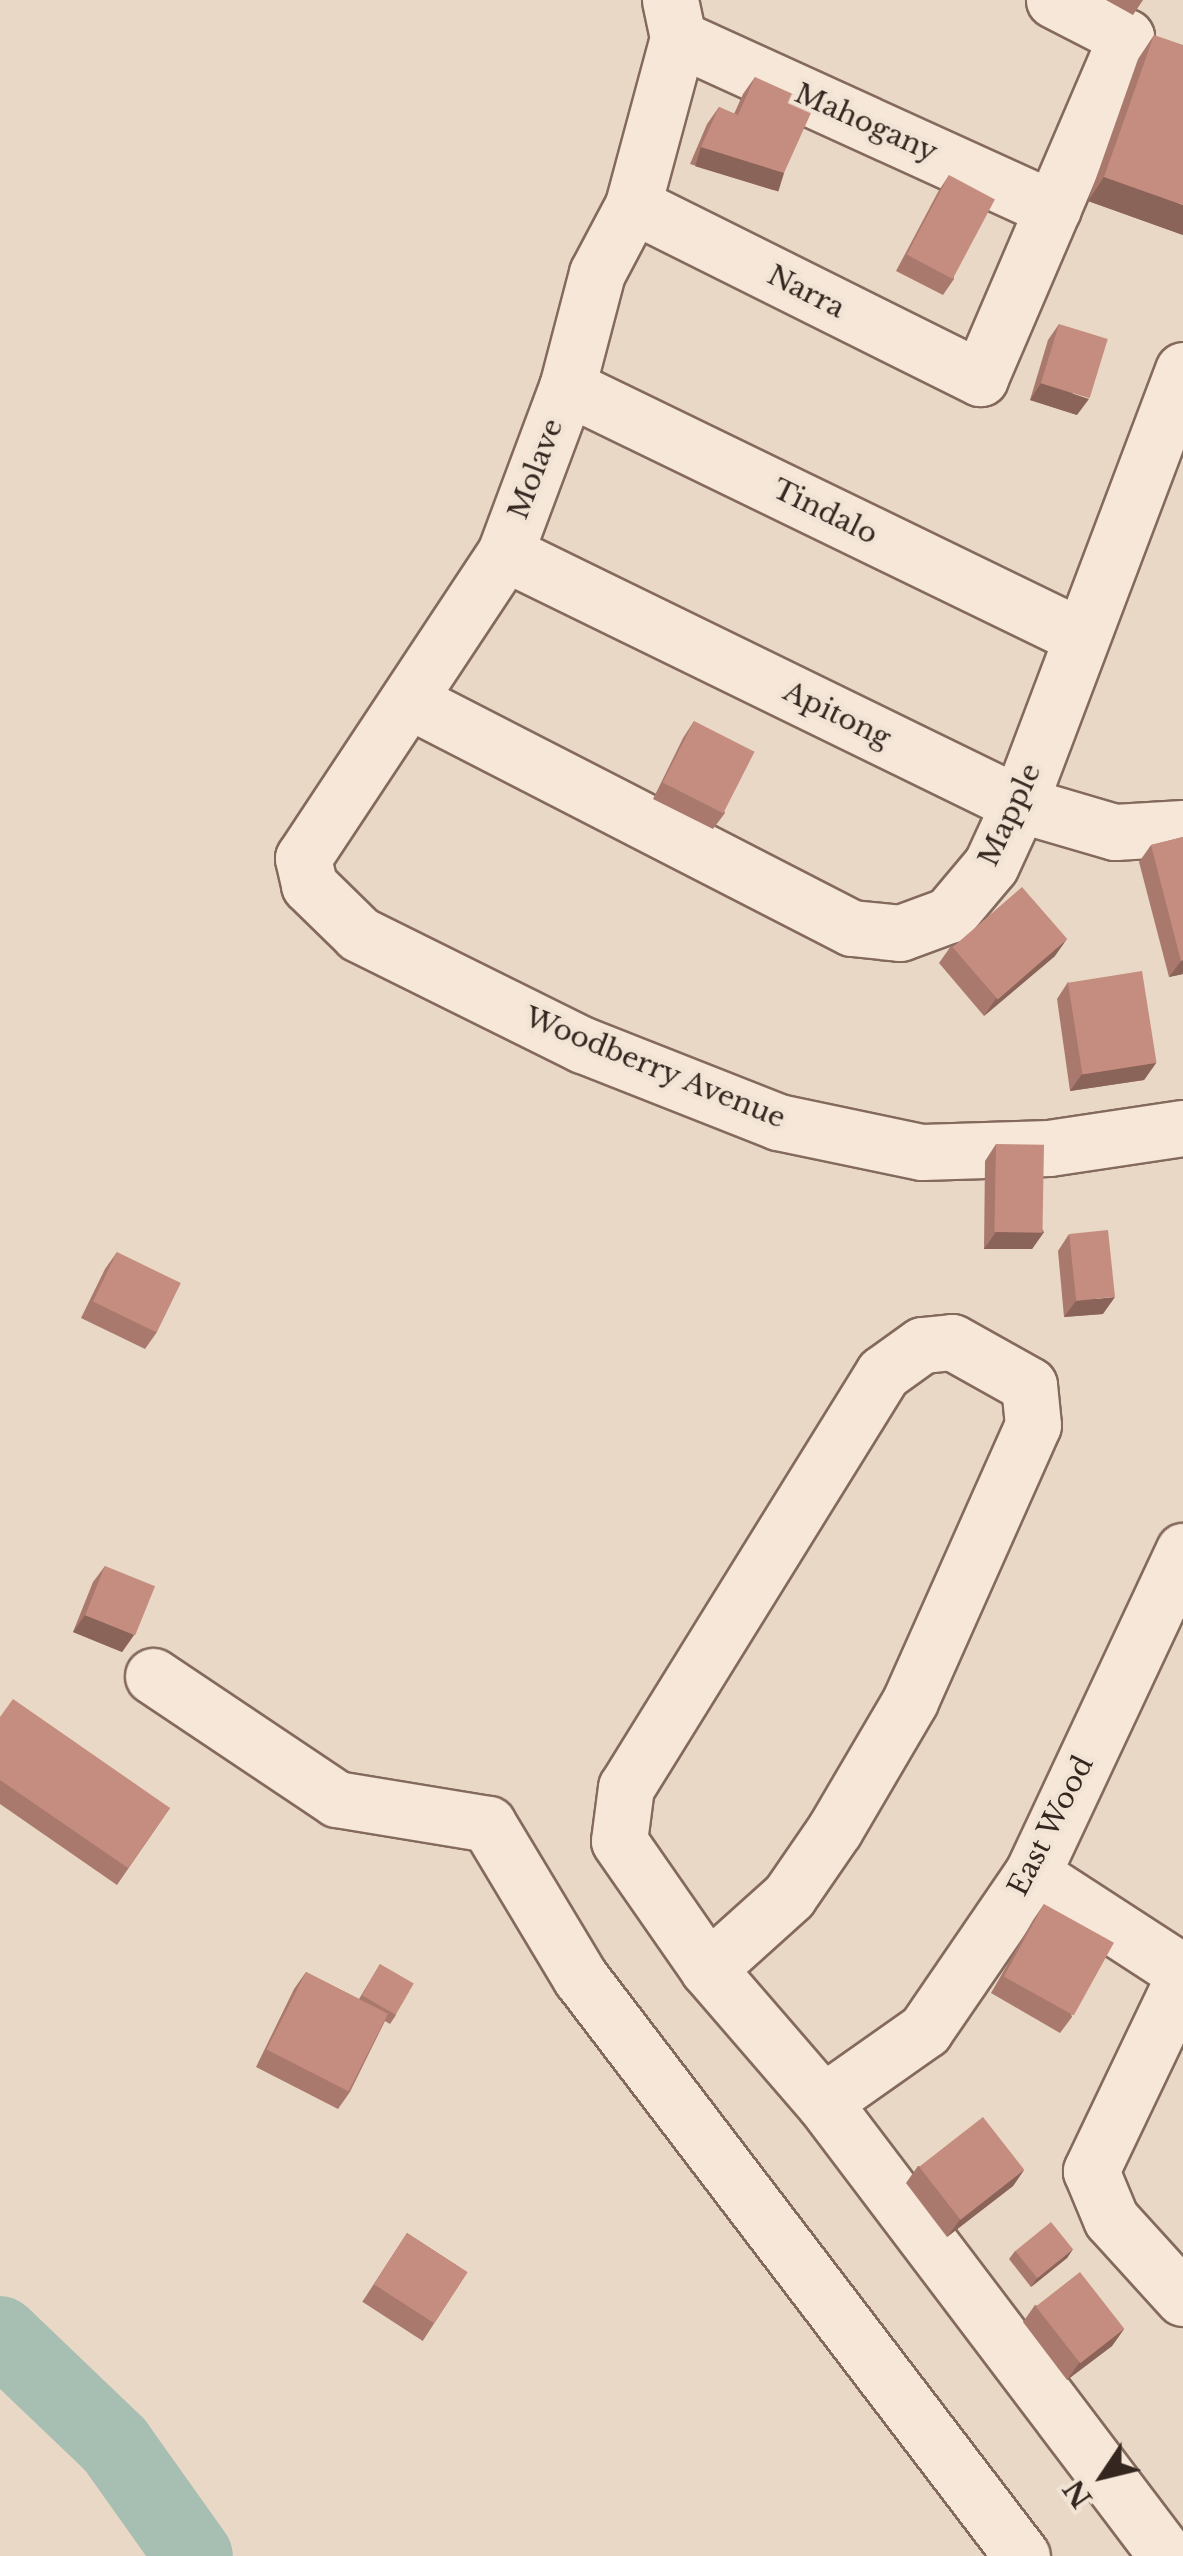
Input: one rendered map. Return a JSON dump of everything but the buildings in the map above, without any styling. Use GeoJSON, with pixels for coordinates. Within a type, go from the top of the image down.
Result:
{"type":"FeatureCollection","features":[{"type":"Feature","properties":{"kind":"street"},"geometry":{"type":"LineString","coordinates":[[1053,209],[1126,37],[1054,0]]}},
{"type":"Feature","properties":{"kind":"street","name":"Molave"},"geometry":{"type":"LineString","coordinates":[[303,858],[505,553],[567,386],[597,273],[633,205],[674,19]]}},
{"type":"Feature","properties":{"kind":"street","name":"Mahogany"},"geometry":{"type":"LineString","coordinates":[[674,19],[1053,209]]}},
{"type":"Feature","properties":{"kind":"street","name":"Narra"},"geometry":{"type":"LineString","coordinates":[[633,205],[980,378],[1053,209]]}},
{"type":"Feature","properties":{"kind":"street","name":"Mapple"},"geometry":{"type":"LineString","coordinates":[[408,700],[852,928],[900,933],[948,915],[991,865],[1019,804],[1183,370]]}},
{"type":"Feature","properties":{"kind":"street","name":"Tindalo"},"geometry":{"type":"LineString","coordinates":[[567,386],[1082,637]]}},
{"type":"Feature","properties":{"kind":"street","name":"Apitong"},"geometry":{"type":"LineString","coordinates":[[505,553],[1019,804],[1115,832],[1183,828]]}},
{"type":"Feature","properties":{"kind":"street","name":"Woodberry Avenue"},"geometry":{"type":"LineString","coordinates":[[303,858],[309,884],[360,934],[583,1045],[778,1122],[922,1152],[1050,1148],[1183,1128]]}},
{"type":"Feature","properties":{"kind":"street"},"geometry":{"type":"LineString","coordinates":[[708,1969],[789,1896],[910,1702],[1032,1424],[1029,1385],[952,1342],[922,1345],[883,1372],[617,1810],[629,1862],[708,1969],[823,2102],[1168,2556]]}},
{"type":"Feature","properties":{"kind":"street","name":"East Wood"},"geometry":{"type":"LineString","coordinates":[[823,2102],[924,2030],[1032,1874],[1183,1550]]}},
{"type":"Feature","properties":{"kind":"street"},"geometry":{"type":"LineString","coordinates":[[154,1676],[337,1799],[488,1824],[580,1977],[1022,2556]]}},
{"type":"Feature","properties":{"kind":"street"},"geometry":{"type":"LineString","coordinates":[[1032,1874],[1183,1975],[1091,2171],[1111,2220],[1183,2298]]}},
{"type":"Feature","properties":{"kind":"waterway"},"geometry":{"type":"LineString","coordinates":[[0,2335],[115,2445],[194,2556]]}}]}
